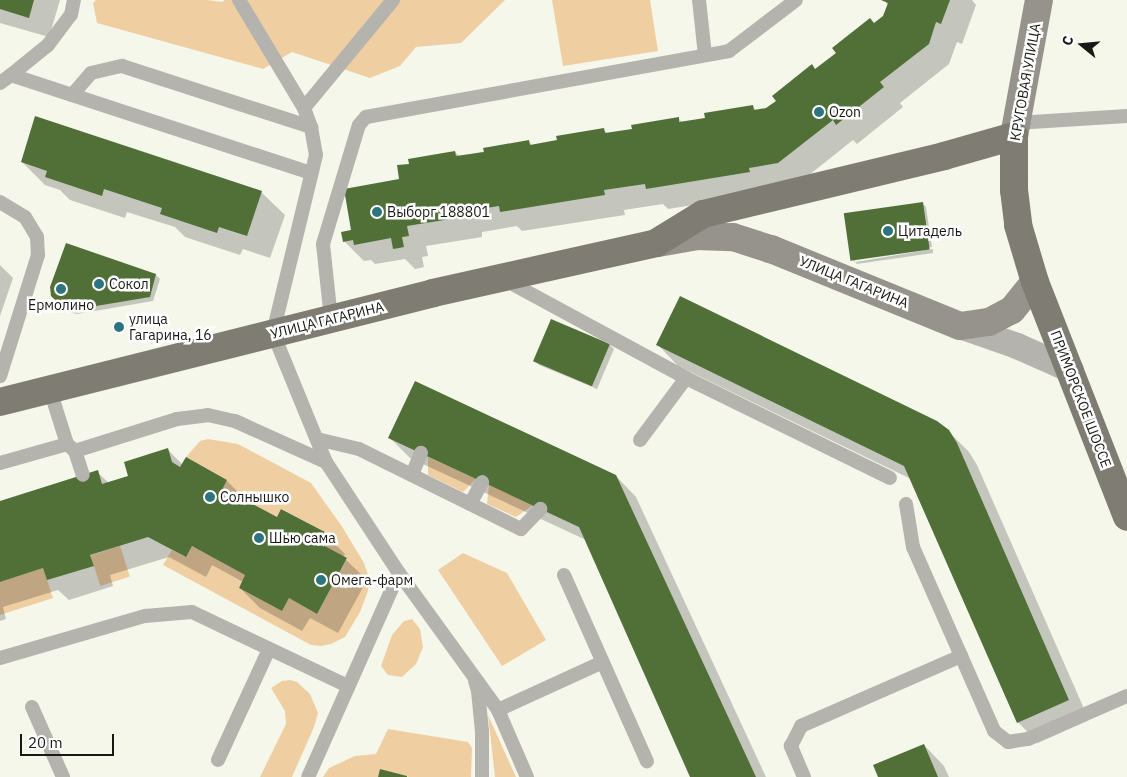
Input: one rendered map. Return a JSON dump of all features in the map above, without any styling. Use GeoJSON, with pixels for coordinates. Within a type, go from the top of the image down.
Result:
{"type":"FeatureCollection","features":[{"type":"Feature","properties":{"kind":"main road","name":"УЛИЦА ГАГАРИНА"},"geometry":{"type":"LineString","coordinates":[[0,402],[433,293],[656,243],[703,214],[944,156],[1014,129]]}},
{"type":"Feature","properties":{"kind":"main road","name":"КРУГОВАЯ УЛИЦА"},"geometry":{"type":"LineString","coordinates":[[1014,129],[1012,157],[1018,225],[1034,282]]}},
{"type":"Feature","properties":{"kind":"main road","name":"ПРИМОРСКОЕ ШОССЕ"},"geometry":{"type":"LineString","coordinates":[[1034,282],[1071,370],[1127,517]]}},
{"type":"Feature","properties":{"kind":"street","name":"КРУГОВАЯ УЛИЦА"},"geometry":{"type":"LineString","coordinates":[[1014,129],[1040,0]]}},
{"type":"Feature","properties":{"kind":"street","name":"УЛИЦА ГАГАРИНА"},"geometry":{"type":"LineString","coordinates":[[656,243],[696,236],[733,237],[771,249],[960,326]]}},
{"type":"Feature","properties":{"kind":"street"},"geometry":{"type":"LineString","coordinates":[[960,326],[989,322],[1012,310],[1034,282]]}},
{"type":"Feature","properties":{"kind":"street"},"geometry":{"type":"LineString","coordinates":[[960,326],[1017,346],[1071,370]]}},
{"type":"Feature","properties":{"kind":"lane"},"geometry":{"type":"LineString","coordinates":[[5,79],[48,45],[71,14],[74,0]]}},
{"type":"Feature","properties":{"kind":"lane"},"geometry":{"type":"LineString","coordinates":[[239,0],[304,108],[311,127],[316,155],[273,333],[326,462],[399,574],[472,671],[498,710],[527,777]]}},
{"type":"Feature","properties":{"kind":"lane"},"geometry":{"type":"LineString","coordinates":[[304,108],[393,0]]}},
{"type":"Feature","properties":{"kind":"lane"},"geometry":{"type":"LineString","coordinates":[[699,0],[705,55]]}},
{"type":"Feature","properties":{"kind":"lane"},"geometry":{"type":"LineString","coordinates":[[331,319],[323,244],[359,125],[366,117],[729,50],[796,0]]}},
{"type":"Feature","properties":{"kind":"lane"},"geometry":{"type":"LineString","coordinates":[[72,95],[91,73],[122,66],[311,127]]}},
{"type":"Feature","properties":{"kind":"lane"},"geometry":{"type":"LineString","coordinates":[[5,79],[72,95],[311,173]]}},
{"type":"Feature","properties":{"kind":"lane"},"geometry":{"type":"LineString","coordinates":[[1014,129],[1127,116]]}},
{"type":"Feature","properties":{"kind":"lane"},"geometry":{"type":"LineString","coordinates":[[0,202],[7,204],[25,217],[37,237],[38,255],[0,376]]}},
{"type":"Feature","properties":{"kind":"lane"},"geometry":{"type":"LineString","coordinates":[[502,278],[686,378],[890,478]]}},
{"type":"Feature","properties":{"kind":"lane"},"geometry":{"type":"LineString","coordinates":[[640,440],[686,378]]}},
{"type":"Feature","properties":{"kind":"lane"},"geometry":{"type":"LineString","coordinates":[[50,390],[83,475]]}},
{"type":"Feature","properties":{"kind":"lane"},"geometry":{"type":"LineString","coordinates":[[0,463],[71,447],[177,419],[208,415],[236,421],[326,462]]}},
{"type":"Feature","properties":{"kind":"lane"},"geometry":{"type":"LineString","coordinates":[[317,439],[359,449],[522,529],[540,509]]}},
{"type":"Feature","properties":{"kind":"lane"},"geometry":{"type":"LineString","coordinates":[[412,475],[422,453]]}},
{"type":"Feature","properties":{"kind":"lane"},"geometry":{"type":"LineString","coordinates":[[470,504],[482,482]]}},
{"type":"Feature","properties":{"kind":"lane"},"geometry":{"type":"LineString","coordinates":[[906,504],[914,547],[994,731],[1008,742],[1028,739],[1127,696]]}},
{"type":"Feature","properties":{"kind":"lane"},"geometry":{"type":"LineString","coordinates":[[308,777],[399,574]]}},
{"type":"Feature","properties":{"kind":"lane"},"geometry":{"type":"LineString","coordinates":[[564,575],[647,761]]}},
{"type":"Feature","properties":{"kind":"lane"},"geometry":{"type":"LineString","coordinates":[[0,658],[145,616],[192,612],[348,686]]}},
{"type":"Feature","properties":{"kind":"lane"},"geometry":{"type":"LineString","coordinates":[[218,760],[269,649]]}},
{"type":"Feature","properties":{"kind":"lane"},"geometry":{"type":"LineString","coordinates":[[804,777],[791,746],[801,726],[961,656]]}},
{"type":"Feature","properties":{"kind":"lane"},"geometry":{"type":"LineString","coordinates":[[498,710],[603,662]]}},
{"type":"Feature","properties":{"kind":"lane"},"geometry":{"type":"LineString","coordinates":[[472,671],[478,691],[482,777]]}},
{"type":"Feature","properties":{"kind":"lane"},"geometry":{"type":"LineString","coordinates":[[32,707],[64,777]]}},
{"type":"Feature","properties":{"kind":"shaded area"},"geometry":{"type":"Polygon","coordinates":[[[96,0],[207,0],[222,2],[225,0],[505,0],[461,43],[416,47],[400,66],[370,78],[292,52],[263,69],[97,23],[93,3],[96,0]]]}},
{"type":"Feature","properties":{"kind":"shaded area"},"geometry":{"type":"Polygon","coordinates":[[[552,0],[650,0],[658,51],[563,66],[552,0]]]}},
{"type":"Feature","properties":{"kind":"shaded area"},"geometry":{"type":"Polygon","coordinates":[[[208,439],[238,444],[311,483],[341,525],[364,563],[369,578],[368,591],[360,612],[345,637],[331,644],[311,645],[163,565],[172,550],[185,557],[192,546],[245,575],[239,588],[282,611],[289,598],[317,614],[347,559],[319,543],[325,532],[282,509],[277,517],[223,488],[227,480],[186,457],[200,441],[208,439]]]}},
{"type":"Feature","properties":{"kind":"shaded area"},"geometry":{"type":"Polygon","coordinates":[[[428,457],[476,479],[463,492],[428,475],[428,457]]]}},
{"type":"Feature","properties":{"kind":"shaded area"},"geometry":{"type":"Polygon","coordinates":[[[489,485],[533,505],[516,517],[487,504],[489,485]]]}},
{"type":"Feature","properties":{"kind":"shaded area"},"geometry":{"type":"Polygon","coordinates":[[[120,546],[130,576],[100,586],[91,556],[120,546]]]}},
{"type":"Feature","properties":{"kind":"shaded area"},"geometry":{"type":"Polygon","coordinates":[[[463,553],[507,573],[546,640],[502,666],[438,570],[463,553]]]}},
{"type":"Feature","properties":{"kind":"shaded area"},"geometry":{"type":"Polygon","coordinates":[[[43,568],[53,598],[0,615],[0,582],[43,568]]]}},
{"type":"Feature","properties":{"kind":"shaded area"},"geometry":{"type":"Polygon","coordinates":[[[412,619],[420,629],[423,647],[416,664],[402,677],[388,675],[381,666],[392,635],[404,621],[412,619]]]}},
{"type":"Feature","properties":{"kind":"shaded area"},"geometry":{"type":"Polygon","coordinates":[[[290,680],[297,682],[310,694],[318,713],[314,727],[292,777],[260,777],[286,724],[285,711],[271,688],[282,681],[290,680]]]}},
{"type":"Feature","properties":{"kind":"shaded area"},"geometry":{"type":"Polygon","coordinates":[[[488,715],[516,777],[495,777],[488,715]]]}},
{"type":"Feature","properties":{"kind":"shaded area"},"geometry":{"type":"Polygon","coordinates":[[[388,729],[468,742],[472,748],[471,777],[409,777],[380,769],[378,777],[323,777],[329,768],[355,756],[376,754],[388,729]]]}},
{"type":"Feature","properties":{"kind":"building"},"geometry":{"type":"Polygon","coordinates":[[[0,0],[34,0],[29,18],[0,9],[0,0]]]}},
{"type":"Feature","properties":{"kind":"building"},"geometry":{"type":"Polygon","coordinates":[[[881,0],[950,0],[941,24],[936,22],[929,44],[880,82],[884,87],[836,125],[833,120],[778,163],[749,168],[750,172],[646,189],[645,184],[604,190],[605,195],[500,212],[499,206],[462,212],[463,217],[407,226],[409,236],[402,237],[404,247],[399,248],[393,249],[391,238],[354,245],[353,240],[343,242],[341,232],[351,230],[344,189],[399,179],[397,165],[409,164],[408,159],[455,151],[456,156],[484,152],[483,148],[529,140],[530,145],[557,140],[556,136],[604,128],[605,133],[632,129],[631,125],[679,117],[679,122],[705,118],[704,113],[753,105],[754,110],[766,108],[776,101],[772,96],[812,64],[815,69],[836,53],[832,48],[870,18],[874,23],[883,16],[888,3],[881,0]]]}},
{"type":"Feature","properties":{"kind":"building"},"geometry":{"type":"Polygon","coordinates":[[[35,116],[262,191],[247,236],[219,227],[217,233],[160,214],[162,208],[104,189],[102,196],[45,177],[47,171],[21,162],[35,116]]]}},
{"type":"Feature","properties":{"kind":"building"},"geometry":{"type":"Polygon","coordinates":[[[923,202],[930,250],[850,261],[844,213],[923,202]]]}},
{"type":"Feature","properties":{"kind":"building"},"geometry":{"type":"Polygon","coordinates":[[[66,243],[156,274],[150,297],[72,310],[64,309],[51,296],[50,287],[66,243]]]}},
{"type":"Feature","properties":{"kind":"building"},"geometry":{"type":"Polygon","coordinates":[[[680,296],[937,421],[949,430],[957,443],[1069,700],[1017,723],[904,466],[656,345],[680,296]]]}},
{"type":"Feature","properties":{"kind":"building"},"geometry":{"type":"Polygon","coordinates":[[[551,319],[610,344],[592,386],[533,361],[551,319]]]}},
{"type":"Feature","properties":{"kind":"building"},"geometry":{"type":"Polygon","coordinates":[[[415,381],[616,475],[756,777],[690,777],[579,527],[388,438],[415,381]]]}},
{"type":"Feature","properties":{"kind":"building"},"geometry":{"type":"Polygon","coordinates":[[[168,448],[172,462],[180,467],[186,457],[227,480],[223,488],[277,517],[281,509],[325,532],[319,543],[347,558],[317,614],[289,598],[282,611],[239,588],[245,575],[192,546],[186,557],[148,537],[90,555],[94,566],[47,580],[43,568],[0,582],[0,501],[98,470],[102,484],[128,476],[124,462],[168,448]]]}},
{"type":"Feature","properties":{"kind":"building"},"geometry":{"type":"Polygon","coordinates":[[[924,744],[938,777],[878,777],[873,765],[924,744]]]}},
{"type":"Feature","properties":{"kind":"building"},"geometry":{"type":"Polygon","coordinates":[[[380,769],[407,776],[407,777],[378,777],[380,769]]]}},
{"type":"Feature","properties":{"kind":"place","name":"Ozon"},"geometry":{"type":"Point","coordinates":[819,112]}},
{"type":"Feature","properties":{"kind":"place","name":"Выборг 188801"},"geometry":{"type":"Point","coordinates":[377,212]}},
{"type":"Feature","properties":{"kind":"place","name":"Цитадель"},"geometry":{"type":"Point","coordinates":[888,231]}},
{"type":"Feature","properties":{"kind":"place","name":"Сокол"},"geometry":{"type":"Point","coordinates":[99,284]}},
{"type":"Feature","properties":{"kind":"place","name":"Ермолино"},"geometry":{"type":"Point","coordinates":[61,289]}},
{"type":"Feature","properties":{"kind":"place","name":"улица Гагарина, 16"},"geometry":{"type":"Point","coordinates":[119,327]}},
{"type":"Feature","properties":{"kind":"place","name":"Солнышко"},"geometry":{"type":"Point","coordinates":[210,497]}},
{"type":"Feature","properties":{"kind":"place","name":"Шью сама"},"geometry":{"type":"Point","coordinates":[259,538]}},
{"type":"Feature","properties":{"kind":"place","name":"Омега-фарм"},"geometry":{"type":"Point","coordinates":[321,580]}}]}
